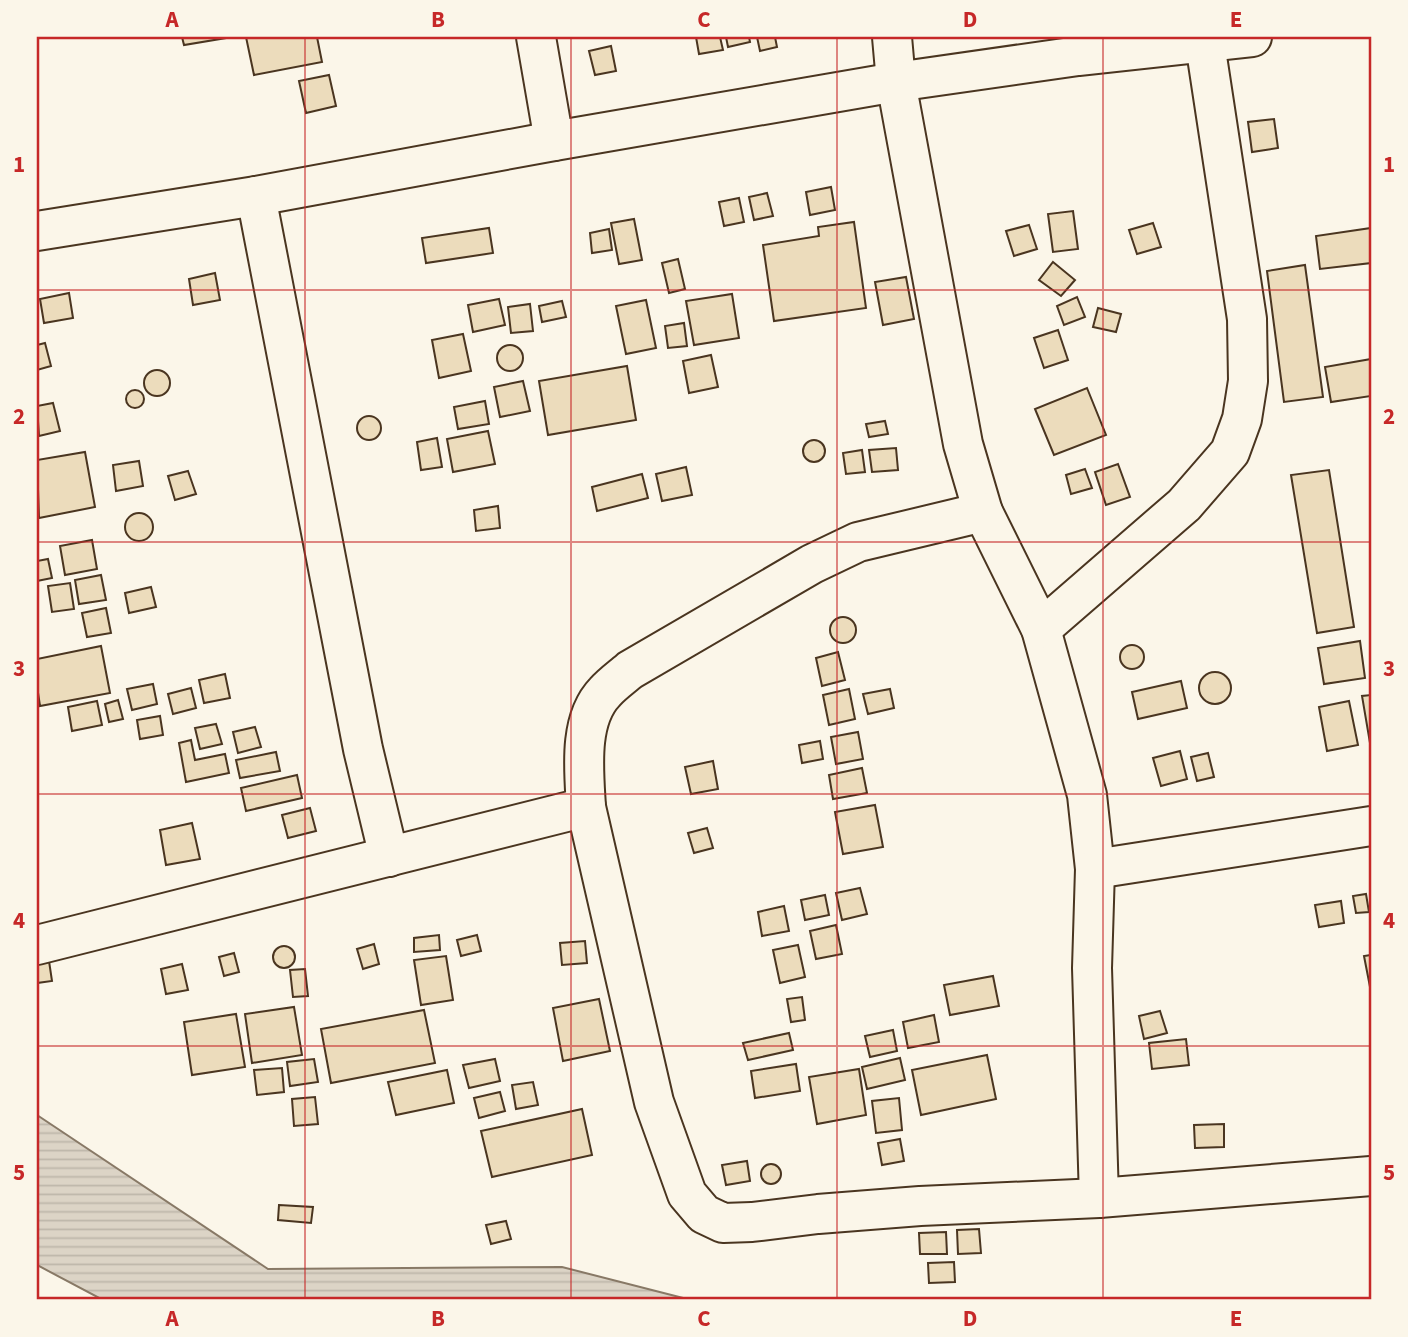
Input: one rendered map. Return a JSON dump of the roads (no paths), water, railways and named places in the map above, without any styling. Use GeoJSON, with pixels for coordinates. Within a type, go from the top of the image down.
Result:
{"type":"FeatureCollection","features":[{"type":"Feature","properties":{"kind":"street"},"geometry":{"type":"LineString","coordinates":[[536,37],[554,141]]}},
{"type":"Feature","properties":{"kind":"street"},"geometry":{"type":"LineString","coordinates":[[892,37],[896,82],[963,444],[983,512],[1041,629],[1087,795],[1096,869],[1092,968],[1099,1198]]}},
{"type":"Feature","properties":{"kind":"street"},"geometry":{"type":"LineString","coordinates":[[37,231],[256,196],[896,82],[1204,39],[1252,37]]}},
{"type":"Feature","properties":{"kind":"street"},"geometry":{"type":"LineString","coordinates":[[1041,629],[1184,505],[1230,452],[1242,419],[1248,381],[1247,319],[1204,39]]}},
{"type":"Feature","properties":{"kind":"street"},"geometry":{"type":"LineString","coordinates":[[256,196],[363,749],[389,857]]}},
{"type":"Feature","properties":{"kind":"street"},"geometry":{"type":"LineString","coordinates":[[983,512],[858,542],[812,564],[630,670],[603,693],[590,718],[583,761],[586,807],[654,1102],[687,1194],[704,1214],[723,1223],[907,1207],[1099,1198],[1371,1176]]}},
{"type":"Feature","properties":{"kind":"street"},"geometry":{"type":"LineString","coordinates":[[37,945],[586,807]]}},
{"type":"Feature","properties":{"kind":"street"},"geometry":{"type":"LineString","coordinates":[[1096,869],[1371,826]]}}]}
